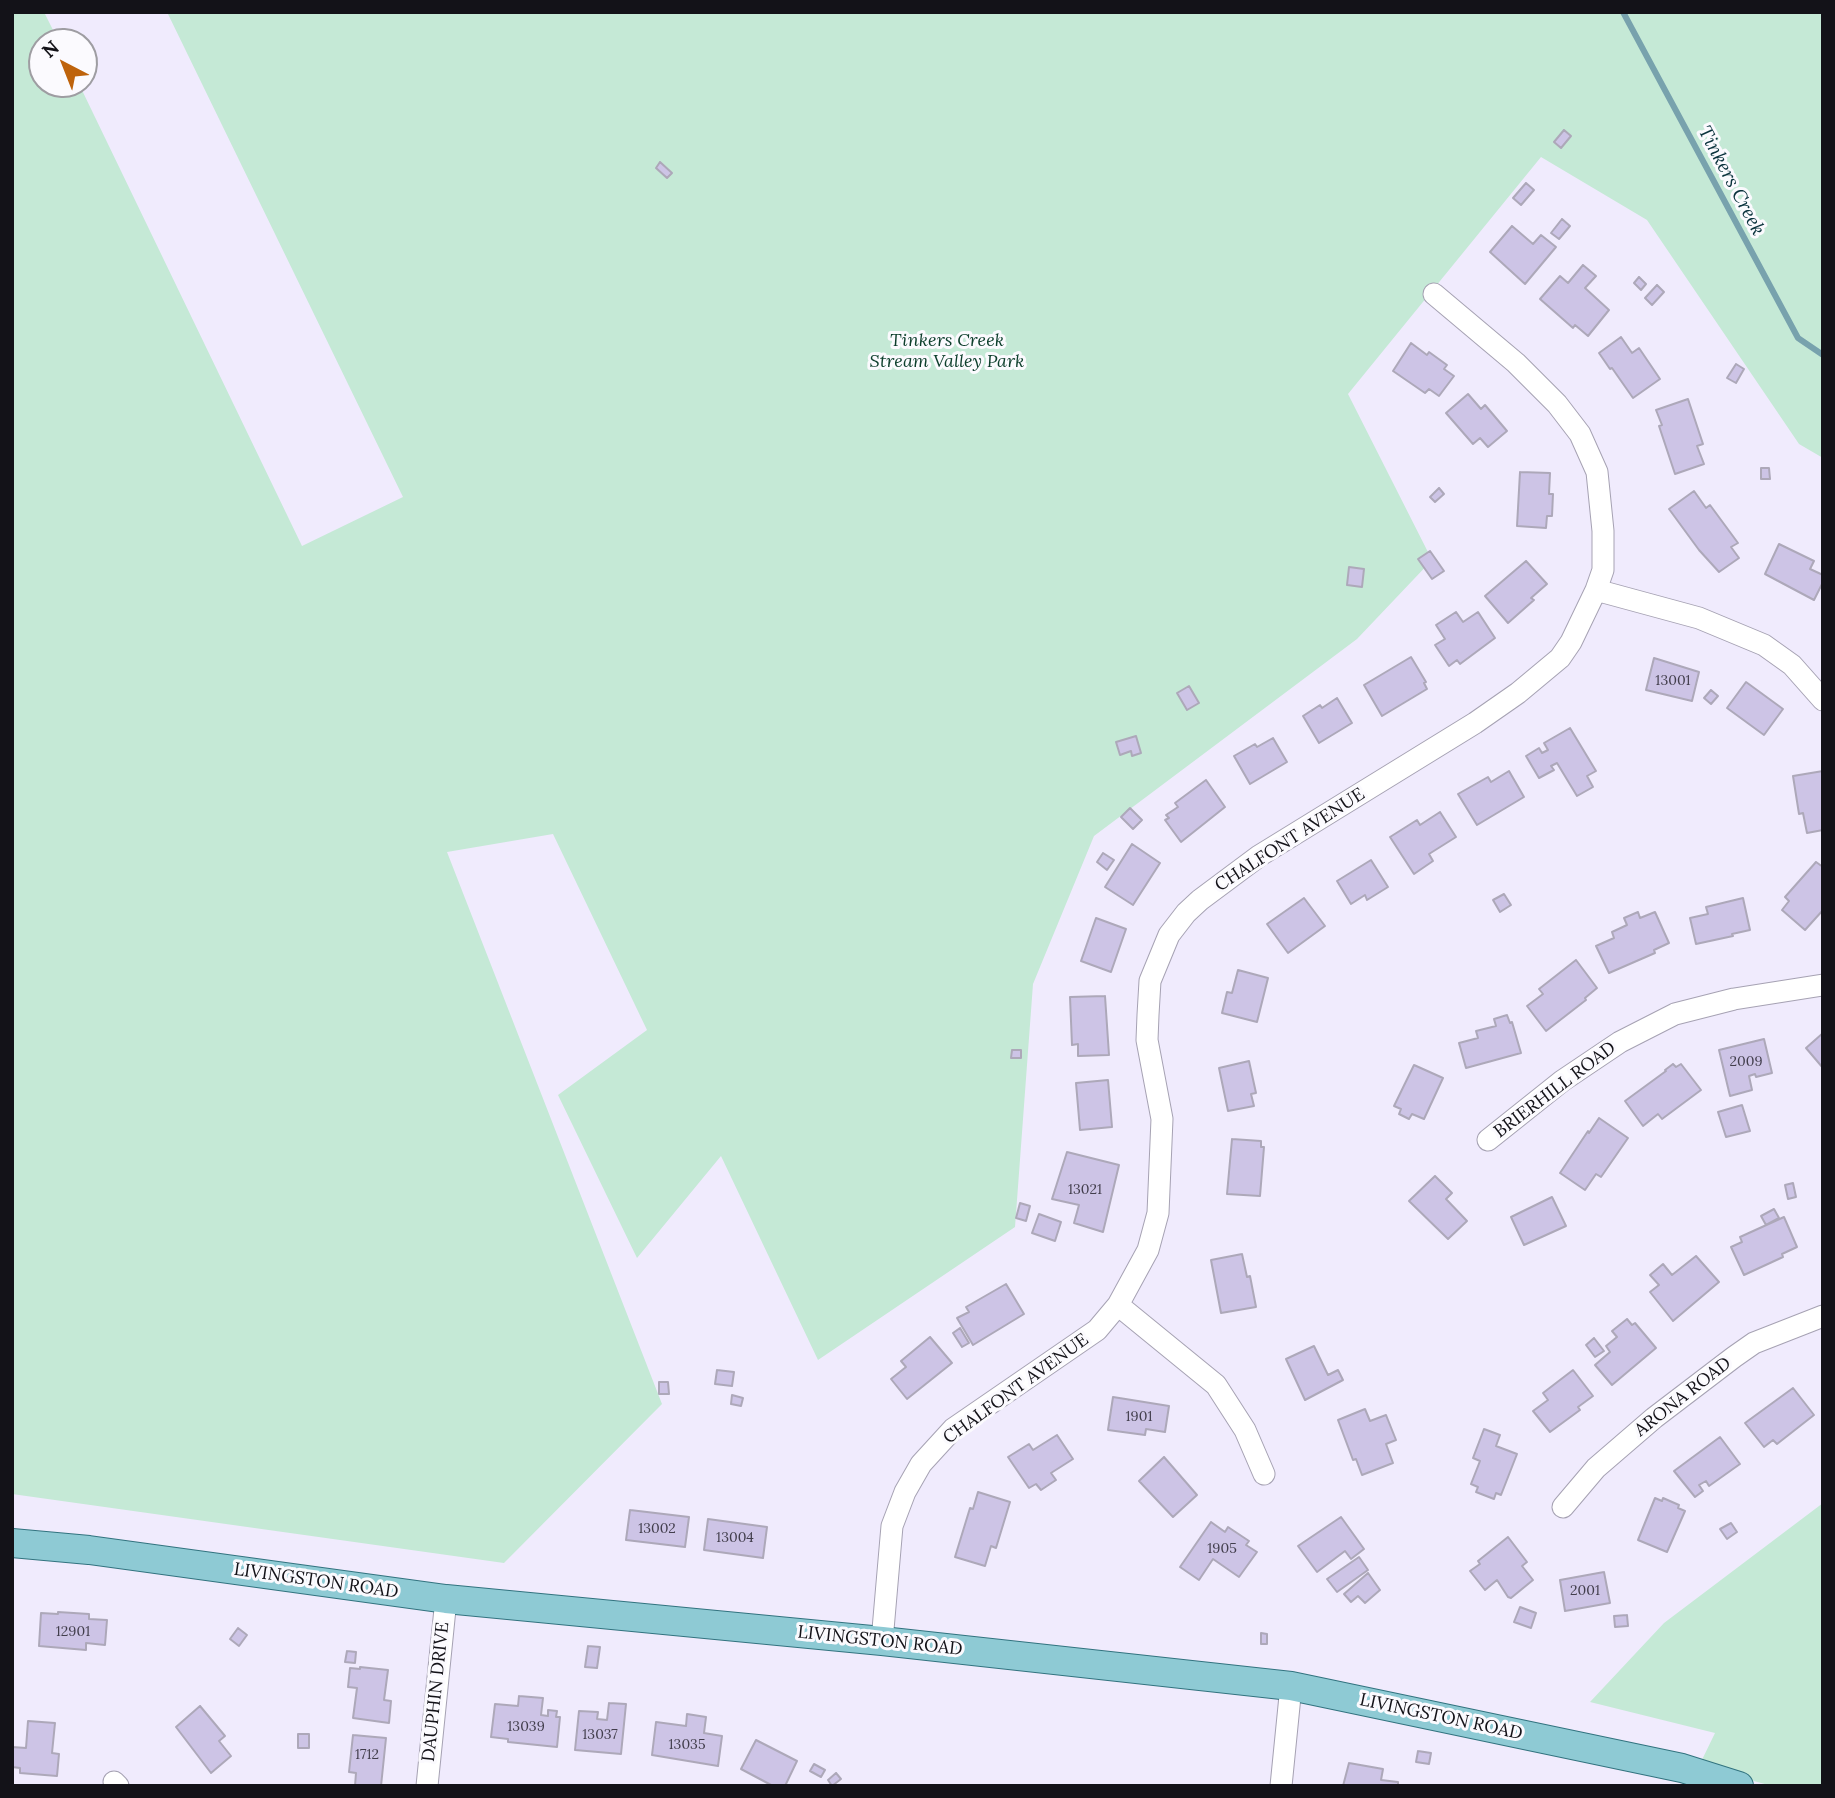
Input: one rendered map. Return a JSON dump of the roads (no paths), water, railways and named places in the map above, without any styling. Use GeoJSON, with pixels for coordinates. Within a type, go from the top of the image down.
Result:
{"type":"FeatureCollection","features":[{"type":"Feature","properties":{"kind":"main road","name":"LIVINGSTON ROAD"},"geometry":{"type":"LineString","coordinates":[[12,1542],[446,1599],[882,1641],[1291,1686],[1682,1768],[1739,1786]]}},
{"type":"Feature","properties":{"kind":"street","name":"CHALFONT AVENUE"},"geometry":{"type":"LineString","coordinates":[[882,1641],[892,1527],[905,1492],[921,1464],[953,1429],[1097,1330],[1118,1305],[1148,1250],[1158,1213],[1162,1119],[1147,1040],[1150,981],[1169,934],[1200,900],[1259,856],[1475,723],[1518,693],[1560,658],[1571,642],[1596,590],[1603,570],[1603,531],[1597,472],[1580,434],[1557,404],[1516,363],[1434,293]]}},
{"type":"Feature","properties":{"kind":"street"},"geometry":{"type":"LineString","coordinates":[[1596,590],[1699,618],[1764,645],[1792,665],[1823,700]]}},
{"type":"Feature","properties":{"kind":"street","name":"BRIERHILL ROAD"},"geometry":{"type":"LineString","coordinates":[[1488,1140],[1562,1081],[1620,1042],[1675,1014],[1734,999],[1823,985]]}},
{"type":"Feature","properties":{"kind":"street"},"geometry":{"type":"LineString","coordinates":[[1118,1305],[1216,1385],[1245,1430],[1264,1474]]}},
{"type":"Feature","properties":{"kind":"street","name":"ARONA ROAD"},"geometry":{"type":"LineString","coordinates":[[1563,1507],[1597,1468],[1654,1419],[1734,1357],[1754,1343],[1823,1316]]}},
{"type":"Feature","properties":{"kind":"street","name":"DAUPHIN DRIVE"},"geometry":{"type":"LineString","coordinates":[[427,1786],[446,1599]]}},
{"type":"Feature","properties":{"kind":"street"},"geometry":{"type":"LineString","coordinates":[[1281,1786],[1291,1686]]}},
{"type":"Feature","properties":{"kind":"waterway","name":"Tinkers Creek"},"geometry":{"type":"LineString","coordinates":[[1623,12],[1798,338],[1823,355]]}},
{"type":"Feature","properties":{"kind":"park label","name":"Tinkers Creek Stream Valley Park"},"geometry":{"type":"Point","coordinates":[947,351]}}]}
